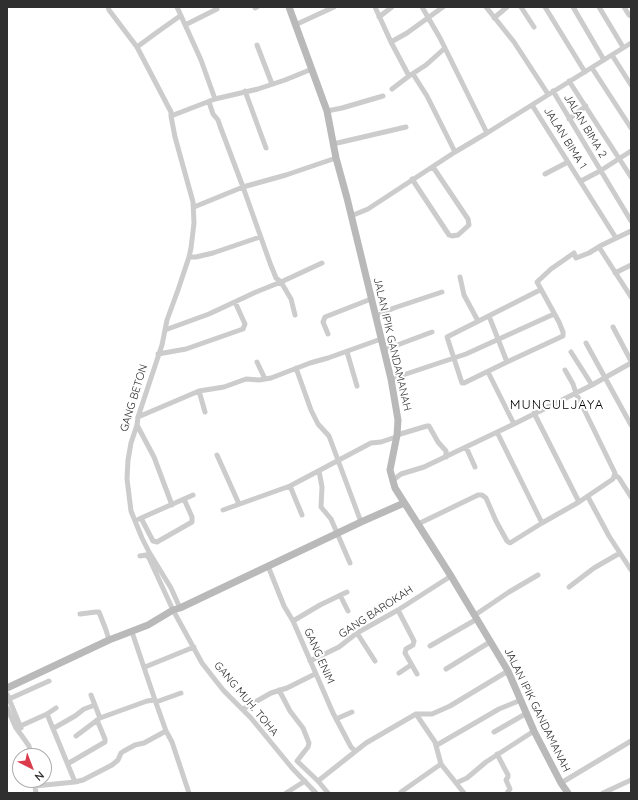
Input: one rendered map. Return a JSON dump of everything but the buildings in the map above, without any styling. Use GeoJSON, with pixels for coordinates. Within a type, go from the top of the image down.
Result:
{"type":"FeatureCollection","features":[{"type":"Feature","properties":{"kind":"street","name":"GANG BETON"},"geometry":{"type":"LineString","coordinates":[[108,7],[137,47],[168,106],[194,207],[194,223],[189,257],[167,320],[162,345],[138,417],[131,443],[127,469],[129,500],[135,521],[149,552],[162,572],[177,609]]}},
{"type":"Feature","properties":{"kind":"street"},"geometry":{"type":"LineString","coordinates":[[177,7],[201,60],[216,99]]}},
{"type":"Feature","properties":{"kind":"street","name":"JALAN IPIK GANDAMANAH"},"geometry":{"type":"LineString","coordinates":[[289,7],[327,111],[336,158],[391,379],[398,414],[397,436],[390,470],[392,481],[396,491],[451,576],[508,671],[534,730],[561,783],[568,793]]}},
{"type":"Feature","properties":{"kind":"street"},"geometry":{"type":"LineString","coordinates":[[295,25],[334,7]]}},
{"type":"Feature","properties":{"kind":"street"},"geometry":{"type":"LineString","coordinates":[[375,7],[391,42],[411,75],[427,96],[455,152]]}},
{"type":"Feature","properties":{"kind":"street"},"geometry":{"type":"LineString","coordinates":[[379,17],[392,7]]}},
{"type":"Feature","properties":{"kind":"street"},"geometry":{"type":"LineString","coordinates":[[422,7],[445,48],[487,133]]}},
{"type":"Feature","properties":{"kind":"street"},"geometry":{"type":"LineString","coordinates":[[391,42],[407,33],[443,7]]}},
{"type":"Feature","properties":{"kind":"street","name":"JALAN BIMA 2"},"geometry":{"type":"LineString","coordinates":[[486,7],[551,92],[631,221]]}},
{"type":"Feature","properties":{"kind":"street"},"geometry":{"type":"LineString","coordinates":[[494,18],[507,7]]}},
{"type":"Feature","properties":{"kind":"street"},"geometry":{"type":"LineString","coordinates":[[521,7],[534,27]]}},
{"type":"Feature","properties":{"kind":"street"},"geometry":{"type":"LineString","coordinates":[[545,7],[585,72]]}},
{"type":"Feature","properties":{"kind":"street"},"geometry":{"type":"LineString","coordinates":[[573,7],[604,60]]}},
{"type":"Feature","properties":{"kind":"street"},"geometry":{"type":"LineString","coordinates":[[599,7],[623,47]]}},
{"type":"Feature","properties":{"kind":"street"},"geometry":{"type":"LineString","coordinates":[[624,7],[631,16]]}},
{"type":"Feature","properties":{"kind":"street"},"geometry":{"type":"LineString","coordinates":[[185,25],[217,9]]}},
{"type":"Feature","properties":{"kind":"street"},"geometry":{"type":"LineString","coordinates":[[137,47],[180,16]]}},
{"type":"Feature","properties":{"kind":"street"},"geometry":{"type":"LineString","coordinates":[[351,216],[368,209],[455,152],[592,68],[623,47],[631,44]]}},
{"type":"Feature","properties":{"kind":"street"},"geometry":{"type":"LineString","coordinates":[[257,45],[272,84]]}},
{"type":"Feature","properties":{"kind":"street"},"geometry":{"type":"LineString","coordinates":[[392,89],[426,65],[445,48]]}},
{"type":"Feature","properties":{"kind":"street"},"geometry":{"type":"LineString","coordinates":[[612,55],[631,85]]}},
{"type":"Feature","properties":{"kind":"street"},"geometry":{"type":"LineString","coordinates":[[592,68],[631,128]]}},
{"type":"Feature","properties":{"kind":"street"},"geometry":{"type":"LineString","coordinates":[[171,116],[216,99],[244,91],[258,89],[312,69]]}},
{"type":"Feature","properties":{"kind":"street"},"geometry":{"type":"LineString","coordinates":[[569,81],[631,176]]}},
{"type":"Feature","properties":{"kind":"street"},"geometry":{"type":"LineString","coordinates":[[244,91],[266,148]]}},
{"type":"Feature","properties":{"kind":"street"},"geometry":{"type":"LineString","coordinates":[[327,111],[383,96]]}},
{"type":"Feature","properties":{"kind":"street"},"geometry":{"type":"LineString","coordinates":[[209,102],[213,114],[218,120],[276,278],[281,282],[291,299],[295,315]]}},
{"type":"Feature","properties":{"kind":"street","name":"JALAN BIMA 1"},"geometry":{"type":"LineString","coordinates":[[532,105],[616,238]]}},
{"type":"Feature","properties":{"kind":"street"},"geometry":{"type":"LineString","coordinates":[[569,119],[586,106]]}},
{"type":"Feature","properties":{"kind":"street"},"geometry":{"type":"LineString","coordinates":[[333,144],[406,127]]}},
{"type":"Feature","properties":{"kind":"street"},"geometry":{"type":"LineString","coordinates":[[581,181],[600,171],[631,151]]}},
{"type":"Feature","properties":{"kind":"street"},"geometry":{"type":"LineString","coordinates":[[194,207],[242,187],[286,175],[336,158]]}},
{"type":"Feature","properties":{"kind":"street"},"geometry":{"type":"LineString","coordinates":[[545,174],[568,162]]}},
{"type":"Feature","properties":{"kind":"street"},"geometry":{"type":"LineString","coordinates":[[412,179],[449,235],[452,236],[458,234],[469,225],[468,219],[433,166]]}},
{"type":"Feature","properties":{"kind":"street"},"geometry":{"type":"LineString","coordinates":[[540,290],[447,337],[462,383],[464,384],[563,336],[563,332],[537,282],[574,253],[576,258],[589,253],[631,231]]}},
{"type":"Feature","properties":{"kind":"street"},"geometry":{"type":"LineString","coordinates":[[189,257],[213,253],[260,237]]}},
{"type":"Feature","properties":{"kind":"street"},"geometry":{"type":"LineString","coordinates":[[600,246],[615,273],[631,297]]}},
{"type":"Feature","properties":{"kind":"street"},"geometry":{"type":"LineString","coordinates":[[165,330],[209,314],[322,263]]}},
{"type":"Feature","properties":{"kind":"street"},"geometry":{"type":"LineString","coordinates":[[615,273],[631,265]]}},
{"type":"Feature","properties":{"kind":"street"},"geometry":{"type":"LineString","coordinates":[[460,277],[464,295],[478,321]]}},
{"type":"Feature","properties":{"kind":"street"},"geometry":{"type":"LineString","coordinates":[[376,316],[394,308],[442,292]]}},
{"type":"Feature","properties":{"kind":"street"},"geometry":{"type":"LineString","coordinates":[[328,334],[323,322],[325,317],[372,299]]}},
{"type":"Feature","properties":{"kind":"street"},"geometry":{"type":"LineString","coordinates":[[158,354],[186,349],[243,329],[245,324],[235,302]]}},
{"type":"Feature","properties":{"kind":"street"},"geometry":{"type":"LineString","coordinates":[[391,379],[455,358],[499,340],[554,314]]}},
{"type":"Feature","properties":{"kind":"street"},"geometry":{"type":"LineString","coordinates":[[489,316],[507,362]]}},
{"type":"Feature","properties":{"kind":"street"},"geometry":{"type":"LineString","coordinates":[[392,481],[401,474],[424,467],[514,424],[592,385],[631,362],[613,327]]}},
{"type":"Feature","properties":{"kind":"street"},"geometry":{"type":"LineString","coordinates":[[384,350],[432,332]]}},
{"type":"Feature","properties":{"kind":"street"},"geometry":{"type":"LineString","coordinates":[[138,417],[199,391],[224,387],[246,379],[265,380],[381,339]]}},
{"type":"Feature","properties":{"kind":"street"},"geometry":{"type":"LineString","coordinates":[[586,343],[631,425]]}},
{"type":"Feature","properties":{"kind":"street"},"geometry":{"type":"LineString","coordinates":[[347,352],[357,386]]}},
{"type":"Feature","properties":{"kind":"street"},"geometry":{"type":"LineString","coordinates":[[571,352],[592,385]]}},
{"type":"Feature","properties":{"kind":"street"},"geometry":{"type":"LineString","coordinates":[[257,362],[265,380]]}},
{"type":"Feature","properties":{"kind":"street"},"geometry":{"type":"LineString","coordinates":[[296,368],[314,417],[329,436],[361,522]]}},
{"type":"Feature","properties":{"kind":"street"},"geometry":{"type":"LineString","coordinates":[[565,370],[573,384],[615,475],[619,478],[631,497]]}},
{"type":"Feature","properties":{"kind":"street"},"geometry":{"type":"LineString","coordinates":[[488,372],[514,424]]}},
{"type":"Feature","properties":{"kind":"street"},"geometry":{"type":"LineString","coordinates":[[199,391],[205,412]]}},
{"type":"Feature","properties":{"kind":"street"},"geometry":{"type":"LineString","coordinates":[[534,413],[579,502]]}},
{"type":"Feature","properties":{"kind":"street"},"geometry":{"type":"LineString","coordinates":[[137,425],[154,457],[172,505]]}},
{"type":"Feature","properties":{"kind":"street"},"geometry":{"type":"LineString","coordinates":[[223,510],[290,486],[371,443],[381,442],[427,426],[429,426],[438,442],[446,451],[446,457]]}},
{"type":"Feature","properties":{"kind":"street"},"geometry":{"type":"LineString","coordinates":[[496,432],[542,523]]}},
{"type":"Feature","properties":{"kind":"street"},"geometry":{"type":"LineString","coordinates":[[466,447],[475,467]]}},
{"type":"Feature","properties":{"kind":"street"},"geometry":{"type":"LineString","coordinates":[[217,456],[239,504]]}},
{"type":"Feature","properties":{"kind":"street"},"geometry":{"type":"LineString","coordinates":[[319,471],[322,487],[321,507],[329,515],[350,563]]}},
{"type":"Feature","properties":{"kind":"street"},"geometry":{"type":"LineString","coordinates":[[418,524],[482,495],[486,498],[508,543],[588,497],[613,479],[615,475]]}},
{"type":"Feature","properties":{"kind":"street"},"geometry":{"type":"LineString","coordinates":[[290,486],[302,515]]}},
{"type":"Feature","properties":{"kind":"street"},"geometry":{"type":"LineString","coordinates":[[135,521],[193,496]]}},
{"type":"Feature","properties":{"kind":"street"},"geometry":{"type":"LineString","coordinates":[[588,497],[609,536],[631,570]]}},
{"type":"Feature","properties":{"kind":"street"},"geometry":{"type":"LineString","coordinates":[[141,518],[153,541],[158,542],[192,522],[192,517],[184,499]]}},
{"type":"Feature","properties":{"kind":"street"},"geometry":{"type":"LineString","coordinates":[[7,688],[109,640],[132,632],[337,533],[404,503]]}},
{"type":"Feature","properties":{"kind":"street"},"geometry":{"type":"LineString","coordinates":[[569,587],[594,568],[620,553]]}},
{"type":"Feature","properties":{"kind":"street"},"geometry":{"type":"LineString","coordinates":[[140,556],[146,555],[149,558],[177,609]]}},
{"type":"Feature","properties":{"kind":"street","name":"GANG ENIM"},"geometry":{"type":"LineString","coordinates":[[268,566],[284,606],[293,622],[336,719],[351,747],[356,751]]}},
{"type":"Feature","properties":{"kind":"street"},"geometry":{"type":"LineString","coordinates":[[430,646],[476,617],[509,592],[538,575]]}},
{"type":"Feature","properties":{"kind":"street","name":"GANG BAROKAH"},"geometry":{"type":"LineString","coordinates":[[310,661],[339,647],[357,634],[451,576]]}},
{"type":"Feature","properties":{"kind":"street"},"geometry":{"type":"LineString","coordinates":[[293,622],[320,605],[347,592]]}},
{"type":"Feature","properties":{"kind":"street"},"geometry":{"type":"LineString","coordinates":[[340,595],[348,611]]}},
{"type":"Feature","properties":{"kind":"street","name":"GANG MUH. TOHA"},"geometry":{"type":"LineString","coordinates":[[177,609],[202,663],[224,691],[246,708],[292,768],[316,793]]}},
{"type":"Feature","properties":{"kind":"street"},"geometry":{"type":"LineString","coordinates":[[398,610],[414,641],[413,644],[405,651],[411,666],[418,674]]}},
{"type":"Feature","properties":{"kind":"street"},"geometry":{"type":"LineString","coordinates":[[80,614],[99,612],[109,640]]}},
{"type":"Feature","properties":{"kind":"street"},"geometry":{"type":"LineString","coordinates":[[132,632],[145,667],[155,701],[166,731],[172,742],[189,793]]}},
{"type":"Feature","properties":{"kind":"street"},"geometry":{"type":"LineString","coordinates":[[357,634],[375,661]]}},
{"type":"Feature","properties":{"kind":"street"},"geometry":{"type":"LineString","coordinates":[[446,669],[490,642]]}},
{"type":"Feature","properties":{"kind":"street"},"geometry":{"type":"LineString","coordinates":[[145,667],[194,647]]}},
{"type":"Feature","properties":{"kind":"street"},"geometry":{"type":"LineString","coordinates":[[399,673],[411,666]]}},
{"type":"Feature","properties":{"kind":"street"},"geometry":{"type":"LineString","coordinates":[[318,781],[366,743],[416,714],[432,714],[450,706],[508,671]]}},
{"type":"Feature","properties":{"kind":"street"},"geometry":{"type":"LineString","coordinates":[[246,708],[271,692],[305,680],[315,674]]}},
{"type":"Feature","properties":{"kind":"street"},"geometry":{"type":"LineString","coordinates":[[18,728],[8,697],[49,681]]}},
{"type":"Feature","properties":{"kind":"street"},"geometry":{"type":"LineString","coordinates":[[279,690],[290,711],[303,728],[309,743],[308,747],[296,762],[318,781],[328,793]]}},
{"type":"Feature","properties":{"kind":"street"},"geometry":{"type":"LineString","coordinates":[[76,736],[99,719],[147,701],[155,701],[181,693]]}},
{"type":"Feature","properties":{"kind":"street"},"geometry":{"type":"LineString","coordinates":[[68,763],[104,742],[105,739],[91,695]]}},
{"type":"Feature","properties":{"kind":"street"},"geometry":{"type":"LineString","coordinates":[[437,745],[499,709],[521,700]]}},
{"type":"Feature","properties":{"kind":"street"},"geometry":{"type":"LineString","coordinates":[[54,728],[84,709],[95,705]]}},
{"type":"Feature","properties":{"kind":"street"},"geometry":{"type":"LineString","coordinates":[[7,708],[29,748]]}},
{"type":"Feature","properties":{"kind":"street"},"geometry":{"type":"LineString","coordinates":[[18,728],[56,708]]}},
{"type":"Feature","properties":{"kind":"street"},"geometry":{"type":"LineString","coordinates":[[336,719],[352,712]]}},
{"type":"Feature","properties":{"kind":"street"},"geometry":{"type":"LineString","coordinates":[[494,732],[527,713]]}},
{"type":"Feature","properties":{"kind":"street"},"geometry":{"type":"LineString","coordinates":[[47,714],[75,782]]}},
{"type":"Feature","properties":{"kind":"street"},"geometry":{"type":"LineString","coordinates":[[416,714],[437,745],[441,764],[464,793]]}},
{"type":"Feature","properties":{"kind":"street"},"geometry":{"type":"LineString","coordinates":[[456,783],[467,778],[497,754],[534,730]]}},
{"type":"Feature","properties":{"kind":"street"},"geometry":{"type":"LineString","coordinates":[[52,783],[75,782],[83,780],[112,765],[118,760],[121,753],[124,751],[135,745],[144,743],[166,731]]}},
{"type":"Feature","properties":{"kind":"street"},"geometry":{"type":"LineString","coordinates":[[561,783],[631,741]]}},
{"type":"Feature","properties":{"kind":"street"},"geometry":{"type":"LineString","coordinates":[[497,754],[508,775],[506,780],[510,789],[507,793]]}},
{"type":"Feature","properties":{"kind":"street"},"geometry":{"type":"LineString","coordinates":[[401,792],[441,764]]}},
{"type":"Feature","properties":{"kind":"street"},"geometry":{"type":"LineString","coordinates":[[603,793],[631,780]]}},
{"type":"Feature","properties":{"kind":"street"},"geometry":{"type":"LineString","coordinates":[[286,793],[305,781]]}},
{"type":"Feature","properties":{"kind":"district","name":"MUNCULJAYA"},"geometry":{"type":"Point","coordinates":[557,405]}}]}
